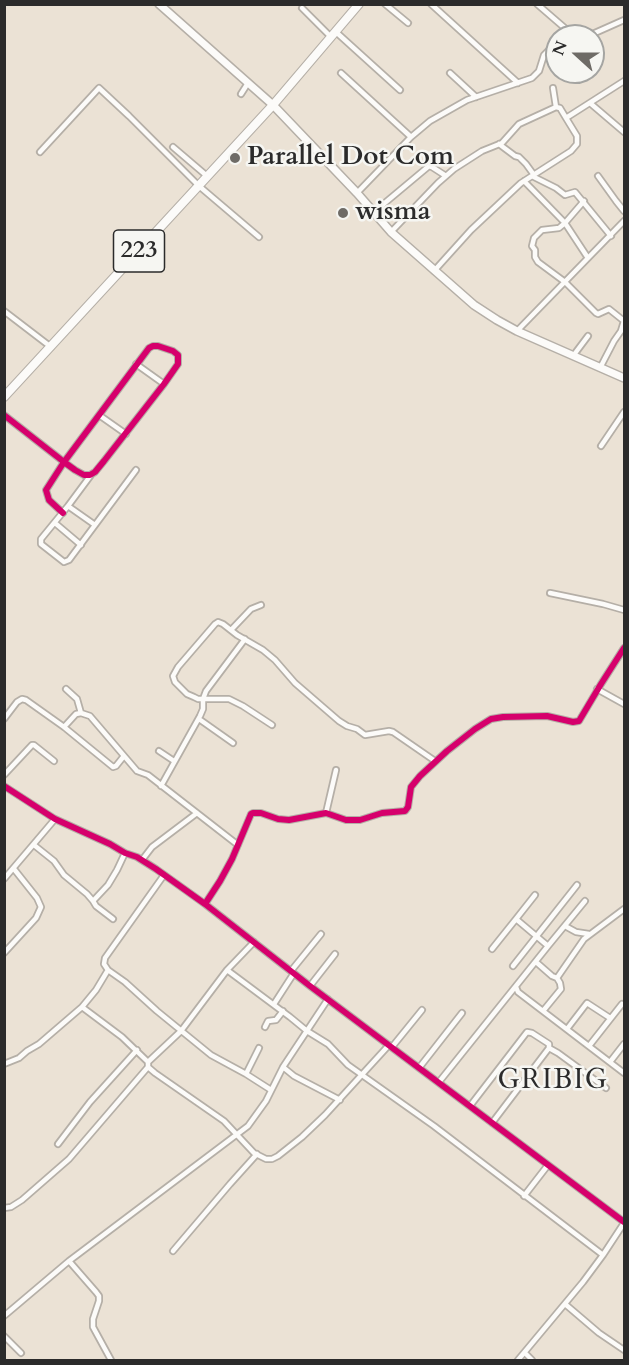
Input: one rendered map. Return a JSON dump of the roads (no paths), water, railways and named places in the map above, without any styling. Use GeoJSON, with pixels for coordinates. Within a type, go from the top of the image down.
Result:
{"type":"FeatureCollection","features":[{"type":"Feature","properties":{"kind":"main road"},"geometry":{"type":"LineString","coordinates":[[159,4],[273,105],[392,232],[474,305],[517,331],[624,378]]}},
{"type":"Feature","properties":{"kind":"main road","name":"223"},"geometry":{"type":"LineString","coordinates":[[4,397],[273,105],[359,5]]}},
{"type":"Feature","properties":{"kind":"street"},"geometry":{"type":"LineString","coordinates":[[385,4],[408,23]]}},
{"type":"Feature","properties":{"kind":"street"},"geometry":{"type":"LineString","coordinates":[[431,4],[518,83]]}},
{"type":"Feature","properties":{"kind":"street"},"geometry":{"type":"LineString","coordinates":[[537,4],[560,24]]}},
{"type":"Feature","properties":{"kind":"street"},"geometry":{"type":"LineString","coordinates":[[302,8],[400,90]]}},
{"type":"Feature","properties":{"kind":"street"},"geometry":{"type":"LineString","coordinates":[[605,28],[624,20]]}},
{"type":"Feature","properties":{"kind":"street"},"geometry":{"type":"LineString","coordinates":[[357,193],[411,137],[430,121],[476,97],[526,81],[536,75],[545,54]]}},
{"type":"Feature","properties":{"kind":"street"},"geometry":{"type":"LineString","coordinates":[[341,73],[411,137]]}},
{"type":"Feature","properties":{"kind":"street"},"geometry":{"type":"LineString","coordinates":[[450,73],[476,97]]}},
{"type":"Feature","properties":{"kind":"street"},"geometry":{"type":"LineString","coordinates":[[566,118],[624,81]]}},
{"type":"Feature","properties":{"kind":"street"},"geometry":{"type":"LineString","coordinates":[[241,94],[248,83]]}},
{"type":"Feature","properties":{"kind":"street"},"geometry":{"type":"LineString","coordinates":[[40,152],[99,88],[199,186],[259,237]]}},
{"type":"Feature","properties":{"kind":"street"},"geometry":{"type":"LineString","coordinates":[[553,88],[556,108]]}},
{"type":"Feature","properties":{"kind":"street"},"geometry":{"type":"LineString","coordinates":[[590,103],[624,132]]}},
{"type":"Feature","properties":{"kind":"street"},"geometry":{"type":"LineString","coordinates":[[392,232],[446,176],[468,159],[504,141],[519,124],[560,108],[577,136],[576,145],[570,153],[524,181],[500,201],[434,271]]}},
{"type":"Feature","properties":{"kind":"street"},"geometry":{"type":"LineString","coordinates":[[499,144],[515,157],[519,157],[533,176],[565,195],[574,191],[611,236]]}},
{"type":"Feature","properties":{"kind":"street"},"geometry":{"type":"LineString","coordinates":[[174,147],[207,176]]}},
{"type":"Feature","properties":{"kind":"street"},"geometry":{"type":"LineString","coordinates":[[374,212],[426,168],[432,167],[446,176]]}},
{"type":"Feature","properties":{"kind":"street"},"geometry":{"type":"LineString","coordinates":[[598,176],[624,211]]}},
{"type":"Feature","properties":{"kind":"street"},"geometry":{"type":"LineString","coordinates":[[524,181],[565,223],[588,258]]}},
{"type":"Feature","properties":{"kind":"street"},"geometry":{"type":"LineString","coordinates":[[584,201],[559,228],[542,230],[534,238],[532,246],[538,262],[565,282],[596,313],[609,309],[624,321],[621,331],[600,368]]}},
{"type":"Feature","properties":{"kind":"street"},"geometry":{"type":"LineString","coordinates":[[517,331],[624,221]]}},
{"type":"Feature","properties":{"kind":"street"},"geometry":{"type":"LineString","coordinates":[[4,311],[51,347]]}},
{"type":"Feature","properties":{"kind":"street"},"geometry":{"type":"LineString","coordinates":[[573,356],[588,336]]}},
{"type":"Feature","properties":{"kind":"street"},"geometry":{"type":"LineString","coordinates":[[63,513],[49,500],[45,490],[136,364],[148,349],[158,346],[176,354],[178,364],[126,434],[91,475],[63,513],[42,538],[41,544],[64,562],[69,560],[136,470]]}},
{"type":"Feature","properties":{"kind":"street"},"geometry":{"type":"LineString","coordinates":[[136,364],[164,384]]}},
{"type":"Feature","properties":{"kind":"street"},"geometry":{"type":"LineString","coordinates":[[601,446],[624,412]]}},
{"type":"Feature","properties":{"kind":"street"},"geometry":{"type":"LineString","coordinates":[[4,415],[64,462],[82,474],[91,475]]}},
{"type":"Feature","properties":{"kind":"street"},"geometry":{"type":"LineString","coordinates":[[99,415],[126,434]]}},
{"type":"Feature","properties":{"kind":"street"},"geometry":{"type":"LineString","coordinates":[[68,506],[95,525]]}},
{"type":"Feature","properties":{"kind":"street"},"geometry":{"type":"LineString","coordinates":[[55,523],[81,545]]}},
{"type":"Feature","properties":{"kind":"street"},"geometry":{"type":"LineString","coordinates":[[550,593],[624,610]]}},
{"type":"Feature","properties":{"kind":"street"},"geometry":{"type":"LineString","coordinates":[[231,630],[251,609],[261,605]]}},
{"type":"Feature","properties":{"kind":"street"},"geometry":{"type":"LineString","coordinates":[[272,725],[229,699],[194,697],[179,687],[174,679],[178,667],[215,624],[220,623],[275,660],[295,683],[339,722],[365,735],[393,732],[435,761]]}},
{"type":"Feature","properties":{"kind":"street"},"geometry":{"type":"LineString","coordinates":[[161,786],[199,719],[206,691],[245,639]]}},
{"type":"Feature","properties":{"kind":"street"},"geometry":{"type":"LineString","coordinates":[[205,904],[232,860],[251,814],[261,813],[289,820],[326,813],[346,820],[360,820],[382,813],[405,811],[414,782],[435,761],[491,719],[547,716],[579,721],[624,648]]}},
{"type":"Feature","properties":{"kind":"street"},"geometry":{"type":"LineString","coordinates":[[64,727],[77,714],[77,699],[66,688]]}},
{"type":"Feature","properties":{"kind":"street"},"geometry":{"type":"LineString","coordinates":[[597,689],[624,704]]}},
{"type":"Feature","properties":{"kind":"street"},"geometry":{"type":"LineString","coordinates":[[4,719],[17,702],[22,699],[29,701],[113,767],[124,756]]}},
{"type":"Feature","properties":{"kind":"street"},"geometry":{"type":"LineString","coordinates":[[77,714],[90,716],[95,720],[137,771],[148,775],[238,845]]}},
{"type":"Feature","properties":{"kind":"street"},"geometry":{"type":"LineString","coordinates":[[199,719],[233,743]]}},
{"type":"Feature","properties":{"kind":"street"},"geometry":{"type":"LineString","coordinates":[[4,775],[32,745],[54,761]]}},
{"type":"Feature","properties":{"kind":"street"},"geometry":{"type":"LineString","coordinates":[[159,751],[174,761]]}},
{"type":"Feature","properties":{"kind":"street"},"geometry":{"type":"LineString","coordinates":[[326,813],[336,770]]}},
{"type":"Feature","properties":{"kind":"street"},"geometry":{"type":"LineString","coordinates":[[4,786],[55,819],[142,860],[164,875],[624,1222],[603,1255],[518,1360]]}},
{"type":"Feature","properties":{"kind":"street"},"geometry":{"type":"LineString","coordinates":[[142,860],[152,847],[197,813]]}},
{"type":"Feature","properties":{"kind":"street"},"geometry":{"type":"LineString","coordinates":[[4,879],[55,819]]}},
{"type":"Feature","properties":{"kind":"street"},"geometry":{"type":"LineString","coordinates":[[34,845],[54,861],[64,875],[87,894],[96,906],[113,918]]}},
{"type":"Feature","properties":{"kind":"street"},"geometry":{"type":"LineString","coordinates":[[93,901],[108,885],[125,853]]}},
{"type":"Feature","properties":{"kind":"street"},"geometry":{"type":"LineString","coordinates":[[4,953],[36,918],[40,907],[37,898],[14,869]]}},
{"type":"Feature","properties":{"kind":"street"},"geometry":{"type":"LineString","coordinates":[[164,875],[105,958],[104,964],[108,970],[212,1055],[271,1090]]}},
{"type":"Feature","properties":{"kind":"street"},"geometry":{"type":"LineString","coordinates":[[513,966],[577,885]]}},
{"type":"Feature","properties":{"kind":"street"},"geometry":{"type":"LineString","coordinates":[[492,949],[535,895]]}},
{"type":"Feature","properties":{"kind":"street"},"geometry":{"type":"LineString","coordinates":[[439,1082],[585,901]]}},
{"type":"Feature","properties":{"kind":"street"},"geometry":{"type":"LineString","coordinates":[[557,978],[589,934],[623,912]]}},
{"type":"Feature","properties":{"kind":"street"},"geometry":{"type":"LineString","coordinates":[[516,919],[548,946]]}},
{"type":"Feature","properties":{"kind":"street"},"geometry":{"type":"LineString","coordinates":[[565,926],[576,932],[589,934]]}},
{"type":"Feature","properties":{"kind":"street"},"geometry":{"type":"LineString","coordinates":[[274,1004],[292,972],[321,934]]}},
{"type":"Feature","properties":{"kind":"street"},"geometry":{"type":"LineString","coordinates":[[4,1208],[11,1208],[22,1200],[69,1159],[148,1064],[181,1031],[227,970],[254,942]]}},
{"type":"Feature","properties":{"kind":"street"},"geometry":{"type":"LineString","coordinates":[[310,986],[335,954]]}},
{"type":"Feature","properties":{"kind":"street"},"geometry":{"type":"LineString","coordinates":[[536,962],[557,978],[561,989],[543,1011]]}},
{"type":"Feature","properties":{"kind":"street"},"geometry":{"type":"LineString","coordinates":[[4,1064],[19,1058],[39,1044],[82,1007],[108,970]]}},
{"type":"Feature","properties":{"kind":"street"},"geometry":{"type":"LineString","coordinates":[[227,970],[333,1048],[341,1059],[362,1076],[434,1126],[603,1255]]}},
{"type":"Feature","properties":{"kind":"street"},"geometry":{"type":"LineString","coordinates":[[516,987],[518,992],[624,1072]]}},
{"type":"Feature","properties":{"kind":"street"},"geometry":{"type":"LineString","coordinates":[[4,1316],[69,1261],[248,1126],[266,1101],[283,1067],[328,999]]}},
{"type":"Feature","properties":{"kind":"street"},"geometry":{"type":"LineString","coordinates":[[567,1029],[587,1003],[610,1018]]}},
{"type":"Feature","properties":{"kind":"street"},"geometry":{"type":"LineString","coordinates":[[589,1046],[622,1004]]}},
{"type":"Feature","properties":{"kind":"street"},"geometry":{"type":"LineString","coordinates":[[82,1007],[123,1036],[148,1064],[224,1121],[236,1135],[266,1159],[278,1156],[302,1137],[340,1100],[422,1010]]}},
{"type":"Feature","properties":{"kind":"street"},"geometry":{"type":"LineString","coordinates":[[265,1027],[268,1021],[276,1020],[283,1011]]}},
{"type":"Feature","properties":{"kind":"street"},"geometry":{"type":"LineString","coordinates":[[419,1068],[462,1013]]}},
{"type":"Feature","properties":{"kind":"street"},"geometry":{"type":"LineString","coordinates":[[470,1106],[527,1032],[549,1044],[549,1048],[606,1088]]}},
{"type":"Feature","properties":{"kind":"street"},"geometry":{"type":"LineString","coordinates":[[610,1062],[624,1044]]}},
{"type":"Feature","properties":{"kind":"street"},"geometry":{"type":"LineString","coordinates":[[246,1074],[259,1047]]}},
{"type":"Feature","properties":{"kind":"street"},"geometry":{"type":"LineString","coordinates":[[492,1123],[549,1048]]}},
{"type":"Feature","properties":{"kind":"street"},"geometry":{"type":"LineString","coordinates":[[58,1144],[90,1102],[137,1050]]}},
{"type":"Feature","properties":{"kind":"street"},"geometry":{"type":"LineString","coordinates":[[283,1067],[294,1076],[340,1100]]}},
{"type":"Feature","properties":{"kind":"street"},"geometry":{"type":"LineString","coordinates":[[173,1251],[257,1154]]}},
{"type":"Feature","properties":{"kind":"street"},"geometry":{"type":"LineString","coordinates":[[524,1196],[548,1165]]}},
{"type":"Feature","properties":{"kind":"street"},"geometry":{"type":"LineString","coordinates":[[69,1261],[99,1296],[93,1327],[111,1360]]}},
{"type":"Feature","properties":{"kind":"street"},"geometry":{"type":"LineString","coordinates":[[565,1304],[599,1333],[624,1350]]}},
{"type":"Feature","properties":{"kind":"street"},"geometry":{"type":"LineString","coordinates":[[4,1336],[21,1353]]}},
{"type":"Feature","properties":{"kind":"street"},"geometry":{"type":"LineString","coordinates":[[525,1353],[532,1360]]}},
{"type":"Feature","properties":{"kind":"place","name":"Parallel Dot Com"},"geometry":{"type":"Point","coordinates":[235,158]}},
{"type":"Feature","properties":{"kind":"place","name":"wisma"},"geometry":{"type":"Point","coordinates":[343,213]}},
{"type":"Feature","properties":{"kind":"district","name":"GRIBIG"},"geometry":{"type":"Point","coordinates":[553,1082]}}]}
